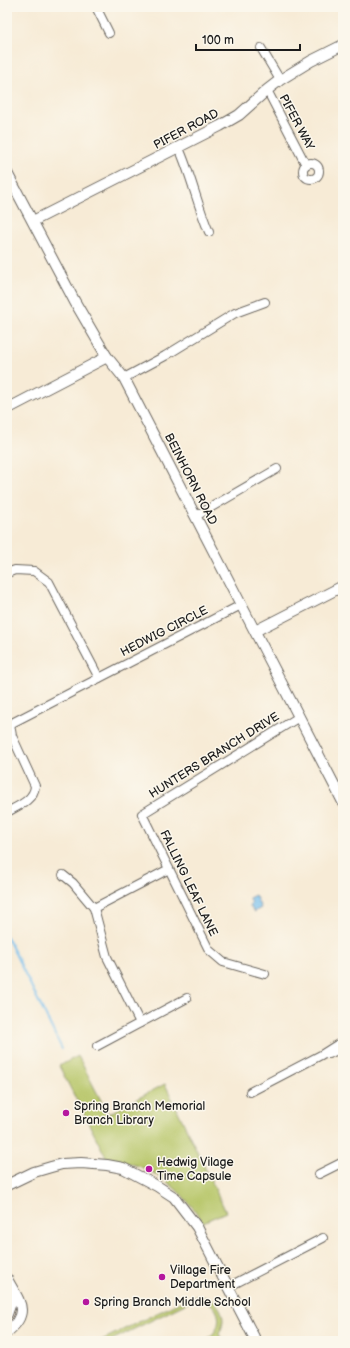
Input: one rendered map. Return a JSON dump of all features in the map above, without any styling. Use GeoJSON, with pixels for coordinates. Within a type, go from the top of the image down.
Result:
{"type":"FeatureCollection","features":[{"type":"Feature","properties":{"kind":"street"},"geometry":{"type":"LineString","coordinates":[[96,7],[109,33]]}},
{"type":"Feature","properties":{"kind":"street","name":"PIFER ROAD"},"geometry":{"type":"LineString","coordinates":[[33,222],[179,148],[239,115],[280,80],[311,61],[343,45]]}},
{"type":"Feature","properties":{"kind":"street"},"geometry":{"type":"LineString","coordinates":[[261,48],[280,80]]}},
{"type":"Feature","properties":{"kind":"street","name":"PIFER WAY"},"geometry":{"type":"LineString","coordinates":[[267,90],[306,165]]}},
{"type":"Feature","properties":{"kind":"street"},"geometry":{"type":"LineString","coordinates":[[179,148],[186,164],[201,213],[209,232]]}},
{"type":"Feature","properties":{"kind":"street","name":"BEINHORN ROAD"},"geometry":{"type":"LineString","coordinates":[[7,173],[75,302],[107,357],[124,378],[343,802]]}},
{"type":"Feature","properties":{"kind":"street"},"geometry":{"type":"LineString","coordinates":[[124,378],[164,356],[235,313],[265,302]]}},
{"type":"Feature","properties":{"kind":"street"},"geometry":{"type":"LineString","coordinates":[[7,409],[107,357]]}},
{"type":"Feature","properties":{"kind":"street"},"geometry":{"type":"LineString","coordinates":[[196,516],[277,469]]}},
{"type":"Feature","properties":{"kind":"street"},"geometry":{"type":"LineString","coordinates":[[7,573],[15,570],[34,570],[49,582],[99,678]]}},
{"type":"Feature","properties":{"kind":"street"},"geometry":{"type":"LineString","coordinates":[[254,631],[343,586]]}},
{"type":"Feature","properties":{"kind":"street","name":"HEDWIG CIRCLE"},"geometry":{"type":"LineString","coordinates":[[8,723],[241,605]]}},
{"type":"Feature","properties":{"kind":"street","name":"HUNTERS BRANCH DRIVE"},"geometry":{"type":"LineString","coordinates":[[142,814],[299,717]]}},
{"type":"Feature","properties":{"kind":"street"},"geometry":{"type":"LineString","coordinates":[[7,812],[30,799],[35,792],[35,786],[12,736],[8,723]]}},
{"type":"Feature","properties":{"kind":"street","name":"FALLING LEAF LANE"},"geometry":{"type":"LineString","coordinates":[[142,814],[209,950],[223,962],[265,974]]}},
{"type":"Feature","properties":{"kind":"street"},"geometry":{"type":"LineString","coordinates":[[94,908],[169,869]]}},
{"type":"Feature","properties":{"kind":"street"},"geometry":{"type":"LineString","coordinates":[[63,875],[77,887],[94,908],[107,957],[140,1023]]}},
{"type":"Feature","properties":{"kind":"street"},"geometry":{"type":"LineString","coordinates":[[97,1046],[187,998]]}},
{"type":"Feature","properties":{"kind":"street"},"geometry":{"type":"LineString","coordinates":[[250,1092],[321,1055],[343,1040]]}},
{"type":"Feature","properties":{"kind":"street"},"geometry":{"type":"LineString","coordinates":[[321,1055],[343,1048]]}},
{"type":"Feature","properties":{"kind":"street"},"geometry":{"type":"LineString","coordinates":[[319,1174],[343,1162]]}},
{"type":"Feature","properties":{"kind":"street"},"geometry":{"type":"LineString","coordinates":[[7,1185],[41,1170],[62,1164],[81,1163],[107,1165],[116,1166],[130,1171],[174,1198],[197,1227],[256,1341]]}},
{"type":"Feature","properties":{"kind":"street"},"geometry":{"type":"LineString","coordinates":[[228,1287],[323,1238]]}},
{"type":"Feature","properties":{"kind":"street"},"geometry":{"type":"LineString","coordinates":[[9,1283],[12,1300],[7,1314],[18,1319]]}},
{"type":"Feature","properties":{"kind":"street"},"geometry":{"type":"LineString","coordinates":[[7,1332],[12,1328],[18,1319],[21,1308],[19,1300],[9,1283]]}},
{"type":"Feature","properties":{"kind":"green space"},"geometry":{"type":"Polygon","coordinates":[[[78,1056],[108,1114],[165,1084],[226,1212],[203,1222],[190,1204],[174,1188],[156,1174],[132,1164],[108,1161],[59,1066],[78,1056]]]}},
{"type":"Feature","properties":{"kind":"green space"},"geometry":{"type":"Polygon","coordinates":[[[199,1296],[212,1300],[217,1304],[222,1315],[222,1328],[219,1334],[221,1337],[213,1341],[203,1341],[212,1335],[217,1328],[219,1321],[218,1314],[214,1307],[208,1302],[200,1300],[191,1301],[110,1341],[100,1341],[190,1297],[199,1296]]]}},
{"type":"Feature","properties":{"kind":"water"},"geometry":{"type":"Polygon","coordinates":[[[255,895],[261,908],[254,912],[249,905],[252,903],[249,898],[255,895]]]}},
{"type":"Feature","properties":{"kind":"waterway"},"geometry":{"type":"LineString","coordinates":[[7,937],[62,1049]]}},
{"type":"Feature","properties":{"kind":"place","name":"Spring Branch Memorial Branch Library"},"geometry":{"type":"Point","coordinates":[66,1113]}},
{"type":"Feature","properties":{"kind":"place","name":"Hedwig Vilage Time Capsule"},"geometry":{"type":"Point","coordinates":[149,1169]}},
{"type":"Feature","properties":{"kind":"place","name":"Village Fire Department"},"geometry":{"type":"Point","coordinates":[162,1277]}},
{"type":"Feature","properties":{"kind":"place","name":"Spring Branch Middle School"},"geometry":{"type":"Point","coordinates":[86,1302]}}]}
